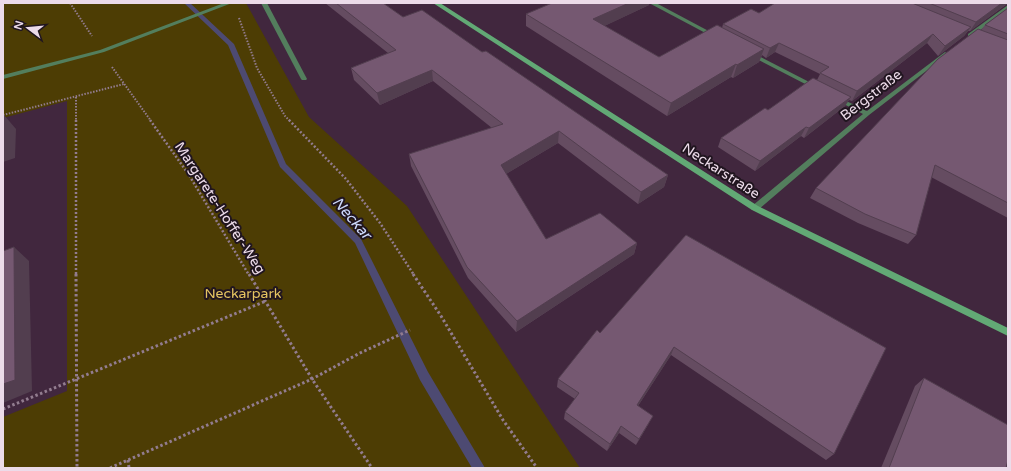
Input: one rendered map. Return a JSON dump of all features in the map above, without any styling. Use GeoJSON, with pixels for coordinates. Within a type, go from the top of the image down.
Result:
{"type":"FeatureCollection","features":[{"type":"Feature","properties":{"kind":"main road","name":"Neckarstraße"},"geometry":{"type":"LineString","coordinates":[[436,3],[538,67],[755,208],[1008,332]]}},
{"type":"Feature","properties":{"kind":"street"},"geometry":{"type":"LineString","coordinates":[[3,77],[102,51],[229,3]]}},
{"type":"Feature","properties":{"kind":"street"},"geometry":{"type":"LineString","coordinates":[[264,3],[304,79]]}},
{"type":"Feature","properties":{"kind":"street"},"geometry":{"type":"LineString","coordinates":[[652,3],[721,39]]}},
{"type":"Feature","properties":{"kind":"street"},"geometry":{"type":"LineString","coordinates":[[964,39],[974,36],[1008,7]]}},
{"type":"Feature","properties":{"kind":"street"},"geometry":{"type":"LineString","coordinates":[[963,32],[974,36]]}},
{"type":"Feature","properties":{"kind":"street","name":"Bergstraße"},"geometry":{"type":"LineString","coordinates":[[755,208],[867,114],[952,49]]}},
{"type":"Feature","properties":{"kind":"street"},"geometry":{"type":"LineString","coordinates":[[742,50],[818,89]]}},
{"type":"Feature","properties":{"kind":"street"},"geometry":{"type":"LineString","coordinates":[[832,96],[867,114]]}},
{"type":"Feature","properties":{"kind":"path","name":"Margarete-Hoffer-Weg"},"geometry":{"type":"LineString","coordinates":[[70,3],[124,84],[189,175],[312,379],[372,468]]}},
{"type":"Feature","properties":{"kind":"path"},"geometry":{"type":"LineString","coordinates":[[238,13],[257,68],[285,116],[346,179],[380,223],[441,316],[503,420],[537,468]]}},
{"type":"Feature","properties":{"kind":"path"},"geometry":{"type":"LineString","coordinates":[[3,115],[124,84]]}},
{"type":"Feature","properties":{"kind":"path"},"geometry":{"type":"LineString","coordinates":[[76,97],[77,468]]}},
{"type":"Feature","properties":{"kind":"path"},"geometry":{"type":"LineString","coordinates":[[3,409],[266,301]]}},
{"type":"Feature","properties":{"kind":"path"},"geometry":{"type":"LineString","coordinates":[[110,468],[312,379],[360,353],[410,330]]}},
{"type":"Feature","properties":{"kind":"path"},"geometry":{"type":"LineString","coordinates":[[128,460],[129,468]]}},
{"type":"Feature","properties":{"kind":"green space","name":"Neckarpark"},"geometry":{"type":"Polygon","coordinates":[[[3,3],[246,3],[309,117],[407,206],[580,468],[3,468],[3,417],[67,391],[67,101],[3,118],[3,3]]]}},
{"type":"Feature","properties":{"kind":"building"},"geometry":{"type":"Polygon","coordinates":[[[336,3],[383,3],[403,17],[422,10],[482,52],[486,51],[668,175],[641,192],[559,131],[501,165],[546,239],[600,213],[637,243],[517,321],[467,267],[409,154],[503,124],[432,70],[377,93],[351,68],[396,50],[336,3]]]}},
{"type":"Feature","properties":{"kind":"building"},"geometry":{"type":"Polygon","coordinates":[[[552,3],[629,3],[593,19],[659,57],[717,25],[764,49],[671,103],[526,14],[552,3]]]}},
{"type":"Feature","properties":{"kind":"building"},"geometry":{"type":"Polygon","coordinates":[[[775,3],[912,3],[971,27],[945,46],[933,34],[857,91],[820,73],[829,67],[779,43],[770,48],[723,24],[751,9],[759,13],[775,3]]]}},
{"type":"Feature","properties":{"kind":"building"},"geometry":{"type":"Polygon","coordinates":[[[929,3],[1002,3],[976,22],[929,3]]]}},
{"type":"Feature","properties":{"kind":"building"},"geometry":{"type":"Polygon","coordinates":[[[1008,8],[1008,34],[985,25],[1008,8]]]}},
{"type":"Feature","properties":{"kind":"building"},"geometry":{"type":"Polygon","coordinates":[[[978,29],[1008,40],[1008,203],[935,165],[916,235],[865,214],[816,188],[938,59],[978,29]]]}},
{"type":"Feature","properties":{"kind":"building"},"geometry":{"type":"Polygon","coordinates":[[[813,78],[851,97],[809,128],[806,127],[760,161],[721,138],[765,108],[768,110],[813,78]]]}},
{"type":"Feature","properties":{"kind":"building"},"geometry":{"type":"Polygon","coordinates":[[[686,235],[886,348],[834,454],[674,347],[637,405],[653,416],[639,439],[621,426],[610,444],[565,412],[579,393],[558,379],[597,330],[600,333],[686,235]]]}},
{"type":"Feature","properties":{"kind":"building"},"geometry":{"type":"Polygon","coordinates":[[[14,247],[15,380],[3,384],[3,251],[14,247]]]}},
{"type":"Feature","properties":{"kind":"building"},"geometry":{"type":"Polygon","coordinates":[[[924,378],[1008,425],[1008,460],[1006,468],[889,468],[924,378]]]}},
{"type":"Feature","properties":{"kind":"waterway","name":"Neckar"},"geometry":{"type":"LineString","coordinates":[[187,3],[231,44],[283,165],[358,241],[424,376],[479,468]]}}]}
